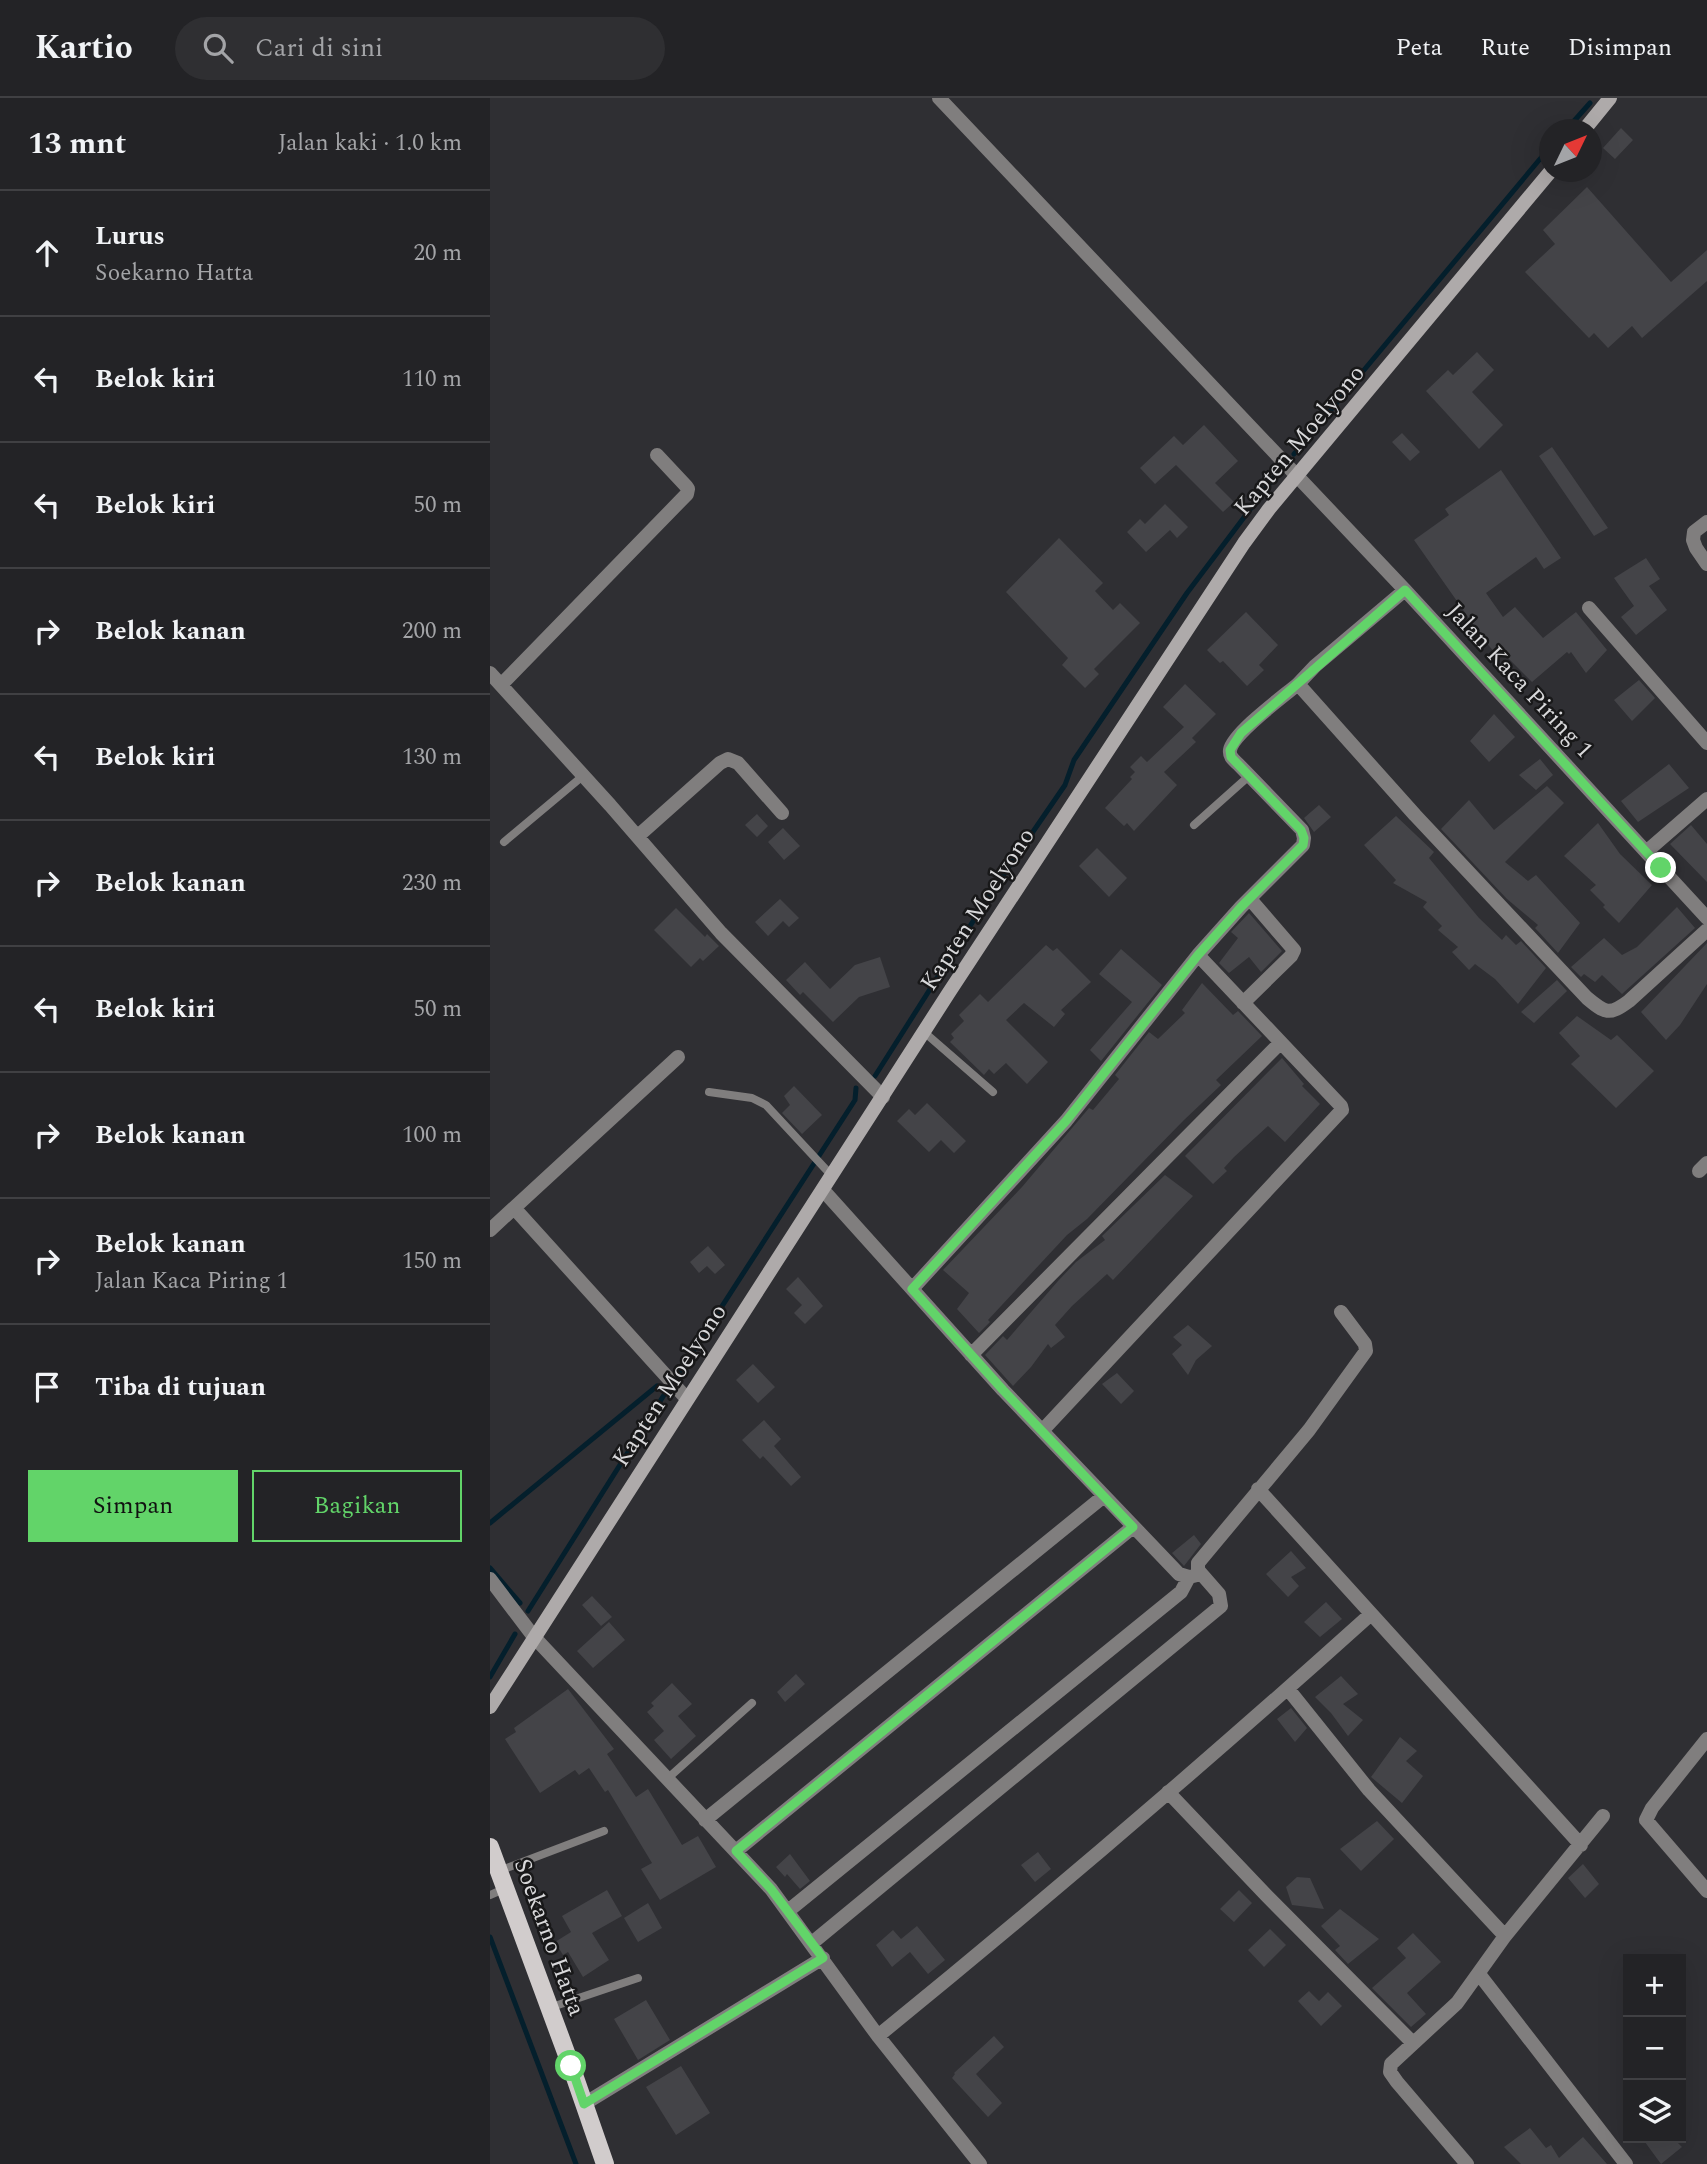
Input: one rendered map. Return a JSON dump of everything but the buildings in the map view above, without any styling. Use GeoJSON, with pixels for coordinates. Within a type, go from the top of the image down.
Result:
{"type":"FeatureCollection","features":[{"type":"Feature","properties":{"kind":"main road","name":"Soekarno Hatta"},"geometry":{"type":"LineString","coordinates":[[490,1847],[498,1885],[550,2008],[605,2164]]}},
{"type":"Feature","properties":{"kind":"street","name":"Jalan Kaca Piring 1"},"geometry":{"type":"LineString","coordinates":[[939,98],[1405,590],[1707,918]]}},
{"type":"Feature","properties":{"kind":"street"},"geometry":{"type":"LineString","coordinates":[[1593,119],[1608,99]]}},
{"type":"Feature","properties":{"kind":"street","name":"Kapten Moelyono"},"geometry":{"type":"LineString","coordinates":[[490,1707],[924,1031],[1236,554],[1269,509],[1542,182]]}},
{"type":"Feature","properties":{"kind":"street"},"geometry":{"type":"LineString","coordinates":[[501,685],[687,494],[686,485],[657,455]]}},
{"type":"Feature","properties":{"kind":"street"},"geometry":{"type":"LineString","coordinates":[[1707,522],[1694,532],[1693,540],[1707,564]]}},
{"type":"Feature","properties":{"kind":"street"},"geometry":{"type":"LineString","coordinates":[[912,1289],[1066,1121],[1198,955],[1303,845],[1301,830],[1231,757],[1230,750],[1234,741],[1253,722],[1405,590]]}},
{"type":"Feature","properties":{"kind":"street"},"geometry":{"type":"LineString","coordinates":[[1588,608],[1707,743]]}},
{"type":"Feature","properties":{"kind":"street"},"geometry":{"type":"LineString","coordinates":[[490,673],[584,775],[721,933],[883,1097]]}},
{"type":"Feature","properties":{"kind":"street"},"geometry":{"type":"LineString","coordinates":[[1298,684],[1415,815],[1587,998],[1603,1011],[1616,1012],[1707,930]]}},
{"type":"Feature","properties":{"kind":"street"},"geometry":{"type":"LineString","coordinates":[[638,836],[728,759],[738,763],[782,813]]}},
{"type":"Feature","properties":{"kind":"street"},"geometry":{"type":"LineString","coordinates":[[1646,852],[1707,799]]}},
{"type":"Feature","properties":{"kind":"street"},"geometry":{"type":"LineString","coordinates":[[1243,1003],[1291,957],[1294,950],[1250,899]]}},
{"type":"Feature","properties":{"kind":"street"},"geometry":{"type":"LineString","coordinates":[[1042,1432],[1342,1110],[1198,955]]}},
{"type":"Feature","properties":{"kind":"street"},"geometry":{"type":"LineString","coordinates":[[971,1354],[1280,1043]]}},
{"type":"Feature","properties":{"kind":"street"},"geometry":{"type":"LineString","coordinates":[[490,1230],[678,1057]]}},
{"type":"Feature","properties":{"kind":"street"},"geometry":{"type":"LineString","coordinates":[[812,1943],[1218,1610],[1222,1599],[1195,1576],[1179,1574],[1133,1527],[1042,1432],[823,1190]]}},
{"type":"Feature","properties":{"kind":"street"},"geometry":{"type":"LineString","coordinates":[[515,1209],[687,1399]]}},
{"type":"Feature","properties":{"kind":"street"},"geometry":{"type":"LineString","coordinates":[[788,1911],[1181,1592],[1195,1576],[1198,1563],[1309,1430],[1366,1351],[1365,1344],[1340,1312]]}},
{"type":"Feature","properties":{"kind":"street"},"geometry":{"type":"LineString","coordinates":[[1258,1489],[1580,1845]]}},
{"type":"Feature","properties":{"kind":"street"},"geometry":{"type":"LineString","coordinates":[[705,1820],[1104,1496]]}},
{"type":"Feature","properties":{"kind":"street"},"geometry":{"type":"LineString","coordinates":[[736,1851],[1133,1527]]}},
{"type":"Feature","properties":{"kind":"street"},"geometry":{"type":"LineString","coordinates":[[490,1579],[534,1637],[736,1851],[788,1911],[878,2036],[980,2164]]}},
{"type":"Feature","properties":{"kind":"street"},"geometry":{"type":"LineString","coordinates":[[878,2036],[1070,1878],[1371,1614]]}},
{"type":"Feature","properties":{"kind":"street"},"geometry":{"type":"LineString","coordinates":[[1288,1689],[1369,1790],[1505,1936]]}},
{"type":"Feature","properties":{"kind":"street"},"geometry":{"type":"LineString","coordinates":[[1707,1739],[1652,1808],[1646,1821],[1707,1891]]}},
{"type":"Feature","properties":{"kind":"street"},"geometry":{"type":"LineString","coordinates":[[1168,1792],[1413,2043]]}},
{"type":"Feature","properties":{"kind":"street"},"geometry":{"type":"LineString","coordinates":[[1467,2164],[1390,2072],[1391,2064],[1457,2003],[1505,1936],[1603,1816]]}},
{"type":"Feature","properties":{"kind":"street"},"geometry":{"type":"LineString","coordinates":[[584,2104],[823,1958]]}},
{"type":"Feature","properties":{"kind":"street"},"geometry":{"type":"LineString","coordinates":[[1479,1974],[1626,2164]]}},
{"type":"Feature","properties":{"kind":"lane"},"geometry":{"type":"LineString","coordinates":[[504,842],[584,775]]}},
{"type":"Feature","properties":{"kind":"lane"},"geometry":{"type":"LineString","coordinates":[[1194,825],[1249,776]]}},
{"type":"Feature","properties":{"kind":"lane"},"geometry":{"type":"LineString","coordinates":[[924,1031],[993,1092]]}},
{"type":"Feature","properties":{"kind":"lane"},"geometry":{"type":"LineString","coordinates":[[709,1092],[752,1098],[766,1105],[832,1176]]}},
{"type":"Feature","properties":{"kind":"lane"},"geometry":{"type":"LineString","coordinates":[[667,1779],[752,1703]]}},
{"type":"Feature","properties":{"kind":"lane"},"geometry":{"type":"LineString","coordinates":[[498,1885],[604,1831]]}},
{"type":"Feature","properties":{"kind":"lane"},"geometry":{"type":"LineString","coordinates":[[550,2008],[638,1978]]}},
{"type":"Feature","properties":{"kind":"waterway"},"geometry":{"type":"LineString","coordinates":[[1576,119],[1590,103]]}},
{"type":"Feature","properties":{"kind":"waterway"},"geometry":{"type":"LineString","coordinates":[[1294,454],[1539,160]]}},
{"type":"Feature","properties":{"kind":"waterway"},"geometry":{"type":"LineString","coordinates":[[875,1076],[991,893],[1065,785],[1074,760],[1187,593],[1276,475]]}},
{"type":"Feature","properties":{"kind":"waterway"},"geometry":{"type":"LineString","coordinates":[[677,1376],[855,1100],[856,1088]]}},
{"type":"Feature","properties":{"kind":"waterway"},"geometry":{"type":"LineString","coordinates":[[490,1523],[657,1386]]}},
{"type":"Feature","properties":{"kind":"waterway"},"geometry":{"type":"LineString","coordinates":[[528,1611],[664,1395]]}},
{"type":"Feature","properties":{"kind":"waterway"},"geometry":{"type":"LineString","coordinates":[[490,1568],[520,1603]]}},
{"type":"Feature","properties":{"kind":"waterway"},"geometry":{"type":"LineString","coordinates":[[490,1677],[515,1634]]}},
{"type":"Feature","properties":{"kind":"waterway"},"geometry":{"type":"LineString","coordinates":[[490,1937],[576,2164]]}},
{"type":"Feature","properties":{"kind":"route"},"geometry":{"type":"LineString","coordinates":[[571,2066],[584,2104],[823,1958],[771,1889],[736,1851],[1133,1527],[912,1289],[1066,1121],[1198,955],[1303,845],[1301,830],[1231,757],[1230,750],[1241,733],[1405,590],[1661,868]]}}]}
